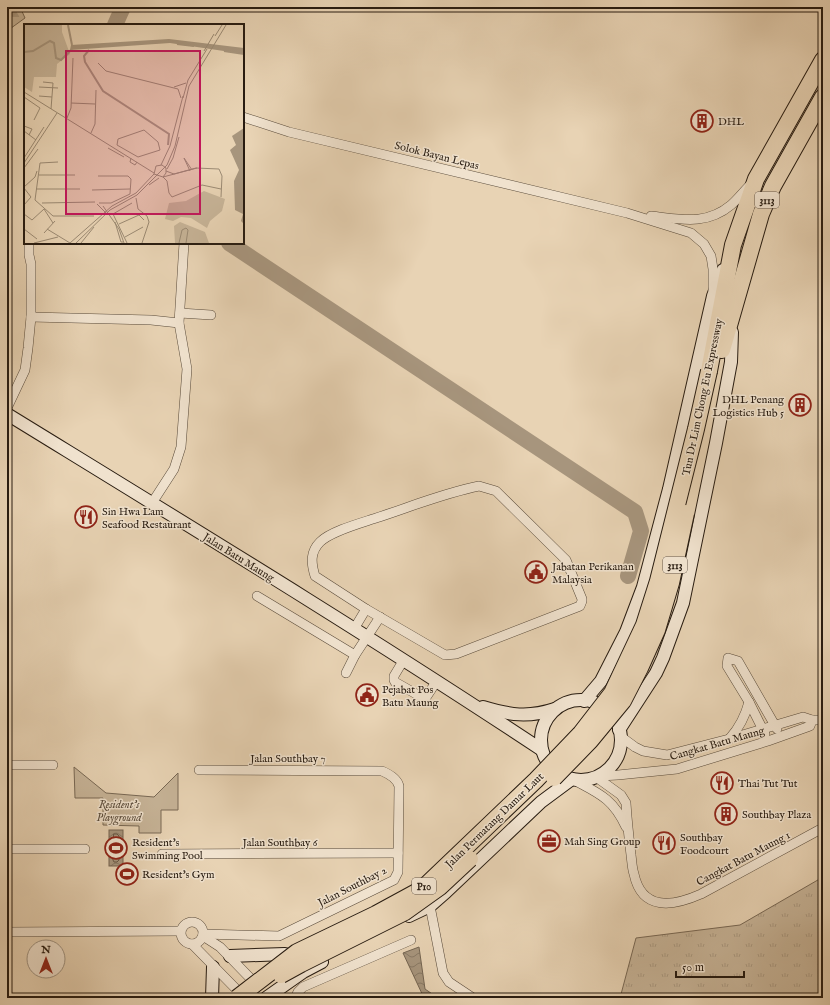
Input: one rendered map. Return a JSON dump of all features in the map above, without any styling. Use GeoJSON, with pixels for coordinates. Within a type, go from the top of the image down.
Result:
{"type":"FeatureCollection","features":[{"type":"Feature","properties":{"kind":"highway","name":"Tun Dr Lim Chong Eu Expressway"},"geometry":{"type":"LineString","coordinates":[[713,371],[733,244],[756,179],[823,60]]}},
{"type":"Feature","properties":{"kind":"highway","name":"Tun Dr Lim Chong Eu Expressway"},"geometry":{"type":"LineString","coordinates":[[586,737],[612,693],[644,625],[658,581],[696,429],[761,214],[773,186],[823,97]]}},
{"type":"Feature","properties":{"kind":"highway","name":"Jalan Permatang Damar Laut"},"geometry":{"type":"LineString","coordinates":[[237,996],[297,952],[376,914],[422,888],[536,780],[586,737]]}},
{"type":"Feature","properties":{"kind":"highway","name":"Jalan Permatang Damar Laut"},"geometry":{"type":"LineString","coordinates":[[264,998],[274,980],[294,968],[405,912],[440,887],[586,737]]}},
{"type":"Feature","properties":{"kind":"main road"},"geometry":{"type":"LineString","coordinates":[[584,701],[601,680],[626,632],[643,588],[669,489],[713,296],[733,244]]}},
{"type":"Feature","properties":{"kind":"main road"},"geometry":{"type":"LineString","coordinates":[[620,733],[656,673],[683,603],[731,362],[732,313]]}},
{"type":"Feature","properties":{"kind":"main road","name":"Jalan Batu Maung"},"geometry":{"type":"LineString","coordinates":[[7,414],[471,703],[544,755]]}},
{"type":"Feature","properties":{"kind":"main road"},"geometry":{"type":"LineString","coordinates":[[632,617],[635,634],[646,642],[661,640],[675,623]]}},
{"type":"Feature","properties":{"kind":"main road"},"geometry":{"type":"LineString","coordinates":[[574,701],[584,701],[602,707],[610,713],[616,721],[620,733],[620,749],[615,760],[607,770],[597,776],[584,780],[572,779],[561,775],[552,768],[544,755],[540,739],[543,727],[549,716],[556,709],[564,704],[574,701]]}},
{"type":"Feature","properties":{"kind":"main road","name":"Jalan Batu Maung"},"geometry":{"type":"LineString","coordinates":[[471,703],[504,713],[521,715],[541,714],[556,709]]}},
{"type":"Feature","properties":{"kind":"main road"},"geometry":{"type":"LineString","coordinates":[[237,996],[252,980],[285,954],[409,890],[434,872],[544,755]]}},
{"type":"Feature","properties":{"kind":"main road"},"geometry":{"type":"LineString","coordinates":[[252,980],[264,998],[303,972],[430,906],[541,802],[572,779]]}},
{"type":"Feature","properties":{"kind":"main road"},"geometry":{"type":"LineString","coordinates":[[230,956],[285,954]]}},
{"type":"Feature","properties":{"kind":"main road"},"geometry":{"type":"LineString","coordinates":[[212,998],[213,967]]}},
{"type":"Feature","properties":{"kind":"street","name":"Solok Bayan Lepas"},"geometry":{"type":"LineString","coordinates":[[244,117],[289,132],[627,213],[691,233],[704,244],[711,256],[714,270],[713,296]]}},
{"type":"Feature","properties":{"kind":"street","name":"Solok Bayan Lepas"},"geometry":{"type":"LineString","coordinates":[[627,213],[693,221],[710,217],[722,212],[732,205],[756,179]]}},
{"type":"Feature","properties":{"kind":"street"},"geometry":{"type":"LineString","coordinates":[[7,408],[25,370],[31,317],[31,264],[29,244]]}},
{"type":"Feature","properties":{"kind":"street"},"geometry":{"type":"LineString","coordinates":[[152,503],[174,469],[181,447],[187,369],[179,323],[184,244]]}},
{"type":"Feature","properties":{"kind":"street"},"geometry":{"type":"LineString","coordinates":[[180,313],[211,315]]}},
{"type":"Feature","properties":{"kind":"street"},"geometry":{"type":"LineString","coordinates":[[31,317],[151,320],[179,323]]}},
{"type":"Feature","properties":{"kind":"street"},"geometry":{"type":"LineString","coordinates":[[479,486],[496,491],[566,560],[582,602],[578,608],[450,655],[440,653],[366,609],[315,576],[312,568],[312,555],[319,543],[329,536],[354,526],[460,490],[479,486]]}},
{"type":"Feature","properties":{"kind":"street"},"geometry":{"type":"LineString","coordinates":[[257,596],[355,655]]}},
{"type":"Feature","properties":{"kind":"street"},"geometry":{"type":"LineString","coordinates":[[354,629],[366,609]]}},
{"type":"Feature","properties":{"kind":"street"},"geometry":{"type":"LineString","coordinates":[[346,673],[355,655],[380,617]]}},
{"type":"Feature","properties":{"kind":"street"},"geometry":{"type":"LineString","coordinates":[[768,741],[749,702],[727,666],[728,658],[738,661],[780,736]]}},
{"type":"Feature","properties":{"kind":"street"},"geometry":{"type":"LineString","coordinates":[[403,661],[394,676],[395,682],[425,700],[436,682]]}},
{"type":"Feature","properties":{"kind":"street"},"geometry":{"type":"LineString","coordinates":[[729,739],[739,729],[746,716],[749,702]]}},
{"type":"Feature","properties":{"kind":"street","name":"Cangkat Batu Maung"},"geometry":{"type":"LineString","coordinates":[[620,733],[634,747],[643,751],[667,755],[803,718],[823,720]]}},
{"type":"Feature","properties":{"kind":"street","name":"Cangkat Batu Maung"},"geometry":{"type":"LineString","coordinates":[[597,776],[677,769],[768,741],[810,726],[812,720]]}},
{"type":"Feature","properties":{"kind":"street"},"geometry":{"type":"LineString","coordinates":[[7,765],[53,765]]}},
{"type":"Feature","properties":{"kind":"street","name":"Jalan Southbay 7"},"geometry":{"type":"LineString","coordinates":[[199,770],[376,770]]}},
{"type":"Feature","properties":{"kind":"street","name":"Jalan Southbay 2"},"geometry":{"type":"LineString","coordinates":[[203,935],[280,936],[394,880],[398,872],[399,786],[398,781],[387,773],[376,770]]}},
{"type":"Feature","properties":{"kind":"street","name":"Cangkat Batu Maung 1"},"geometry":{"type":"LineString","coordinates":[[597,776],[621,795],[626,803],[628,832],[634,875],[639,888],[646,896],[657,902],[670,904],[684,901],[701,894],[823,829]]}},
{"type":"Feature","properties":{"kind":"street","name":"Cangkat Batu Maung 1"},"geometry":{"type":"LineString","coordinates":[[572,779],[606,799],[618,812],[628,832]]}},
{"type":"Feature","properties":{"kind":"street"},"geometry":{"type":"LineString","coordinates":[[7,849],[85,849]]}},
{"type":"Feature","properties":{"kind":"street","name":"Jalan Southbay 6"},"geometry":{"type":"LineString","coordinates":[[162,854],[398,853]]}},
{"type":"Feature","properties":{"kind":"street"},"geometry":{"type":"LineString","coordinates":[[430,906],[443,973],[449,982],[473,998]]}},
{"type":"Feature","properties":{"kind":"street"},"geometry":{"type":"LineString","coordinates":[[237,996],[192,944],[185,942],[181,935],[181,931],[186,924],[195,922],[200,926],[203,935],[230,956],[252,980]]}},
{"type":"Feature","properties":{"kind":"street"},"geometry":{"type":"LineString","coordinates":[[7,932],[181,931]]}},
{"type":"Feature","properties":{"kind":"street"},"geometry":{"type":"LineString","coordinates":[[192,944],[198,942],[203,935]]}},
{"type":"Feature","properties":{"kind":"street"},"geometry":{"type":"LineString","coordinates":[[294,998],[303,987],[410,940]]}},
{"type":"Feature","properties":{"kind":"green space"},"geometry":{"type":"Polygon","coordinates":[[[7,7],[20,7],[25,18],[7,31],[7,7]]]}},
{"type":"Feature","properties":{"kind":"green space","name":"Resident's Playground"},"geometry":{"type":"Polygon","coordinates":[[[74,767],[106,793],[154,797],[178,773],[178,810],[161,810],[161,833],[139,833],[139,826],[103,825],[103,798],[75,798],[74,767]]]}},
{"type":"Feature","properties":{"kind":"green space"},"geometry":{"type":"Polygon","coordinates":[[[823,877],[823,998],[620,998],[636,938],[740,925],[823,877]]]}},
{"type":"Feature","properties":{"kind":"water","name":"Resident's Swimming Pool"},"geometry":{"type":"Polygon","coordinates":[[[109,830],[123,830],[123,866],[109,866],[109,830]]]}},
{"type":"Feature","properties":{"kind":"water"},"geometry":{"type":"Polygon","coordinates":[[[419,947],[425,989],[438,998],[424,998],[403,953],[419,947]]]}},
{"type":"Feature","properties":{"kind":"waterway"},"geometry":{"type":"LineString","coordinates":[[7,11],[11,7]]}},
{"type":"Feature","properties":{"kind":"waterway"},"geometry":{"type":"LineString","coordinates":[[115,24],[123,7]]}},
{"type":"Feature","properties":{"kind":"waterway"},"geometry":{"type":"LineString","coordinates":[[231,244],[635,512],[641,531],[628,576]]}},
{"type":"Feature","properties":{"kind":"place","name":"DHL"},"geometry":{"type":"Point","coordinates":[702,121]}},
{"type":"Feature","properties":{"kind":"place","name":"DHL Penang Logistics Hub 5"},"geometry":{"type":"Point","coordinates":[800,405]}},
{"type":"Feature","properties":{"kind":"place","name":"Sin Hwa Lam Seafood Restaurant"},"geometry":{"type":"Point","coordinates":[86,517]}},
{"type":"Feature","properties":{"kind":"place","name":"Jabatan Perikanan Malaysia"},"geometry":{"type":"Point","coordinates":[536,572]}},
{"type":"Feature","properties":{"kind":"place","name":"Pejabat Pos Batu Maung"},"geometry":{"type":"Point","coordinates":[367,695]}},
{"type":"Feature","properties":{"kind":"place","name":"Thai Tut Tut"},"geometry":{"type":"Point","coordinates":[722,783]}},
{"type":"Feature","properties":{"kind":"place","name":"Southbay Plaza"},"geometry":{"type":"Point","coordinates":[726,814]}},
{"type":"Feature","properties":{"kind":"place","name":"Mah Sing Group"},"geometry":{"type":"Point","coordinates":[549,841]}},
{"type":"Feature","properties":{"kind":"place","name":"Southbay Foodcourt"},"geometry":{"type":"Point","coordinates":[664,843]}},
{"type":"Feature","properties":{"kind":"place","name":"Resident's Swimming Pool"},"geometry":{"type":"Point","coordinates":[116,848]}},
{"type":"Feature","properties":{"kind":"place","name":"Resident's Gym"},"geometry":{"type":"Point","coordinates":[127,874]}}]}
